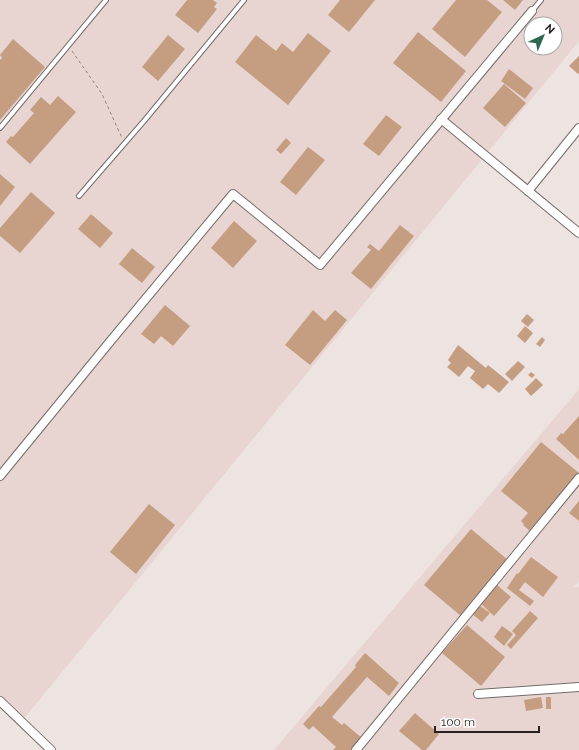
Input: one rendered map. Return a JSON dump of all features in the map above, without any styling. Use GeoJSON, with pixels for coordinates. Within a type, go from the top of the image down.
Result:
{"type":"FeatureCollection","features":[{"type":"Feature","properties":{"kind":"street"},"geometry":{"type":"LineString","coordinates":[[0,476],[233,194],[320,265],[440,119],[532,11]]}},
{"type":"Feature","properties":{"kind":"street"},"geometry":{"type":"LineString","coordinates":[[440,119],[579,234]]}},
{"type":"Feature","properties":{"kind":"street"},"geometry":{"type":"LineString","coordinates":[[528,192],[579,128]]}},
{"type":"Feature","properties":{"kind":"street"},"geometry":{"type":"LineString","coordinates":[[356,750],[579,478]]}},
{"type":"Feature","properties":{"kind":"street"},"geometry":{"type":"LineString","coordinates":[[478,694],[579,687]]}},
{"type":"Feature","properties":{"kind":"street"},"geometry":{"type":"LineString","coordinates":[[0,701],[51,750]]}},
{"type":"Feature","properties":{"kind":"lane"},"geometry":{"type":"LineString","coordinates":[[0,128],[106,0]]}},
{"type":"Feature","properties":{"kind":"lane"},"geometry":{"type":"LineString","coordinates":[[79,196],[244,0]]}},
{"type":"Feature","properties":{"kind":"lane"},"geometry":{"type":"LineString","coordinates":[[532,11],[541,0]]}},
{"type":"Feature","properties":{"kind":"path"},"geometry":{"type":"LineString","coordinates":[[68,46],[102,94],[124,144]]}},
{"type":"Feature","properties":{"kind":"shaded area"},"geometry":{"type":"Polygon","coordinates":[[[0,0],[579,0],[579,41],[22,721],[4,712],[0,707],[0,0]]]}},
{"type":"Feature","properties":{"kind":"shaded area"},"geometry":{"type":"Polygon","coordinates":[[[579,389],[579,581],[574,587],[579,587],[579,750],[274,750],[579,389]]]}},
{"type":"Feature","properties":{"kind":"building"},"geometry":{"type":"Polygon","coordinates":[[[187,0],[213,0],[217,3],[214,7],[217,9],[198,33],[175,15],[187,0]]]}},
{"type":"Feature","properties":{"kind":"building"},"geometry":{"type":"Polygon","coordinates":[[[340,0],[375,0],[349,32],[328,15],[340,0]]]}},
{"type":"Feature","properties":{"kind":"building"},"geometry":{"type":"Polygon","coordinates":[[[456,0],[487,0],[502,12],[465,57],[432,29],[456,0]]]}},
{"type":"Feature","properties":{"kind":"building"},"geometry":{"type":"Polygon","coordinates":[[[503,0],[523,0],[515,10],[503,0]]]}},
{"type":"Feature","properties":{"kind":"building"},"geometry":{"type":"Polygon","coordinates":[[[418,32],[466,71],[441,102],[393,63],[418,32]]]}},
{"type":"Feature","properties":{"kind":"building"},"geometry":{"type":"Polygon","coordinates":[[[308,33],[331,51],[288,105],[235,62],[256,35],[276,51],[282,43],[293,52],[308,33]]]}},
{"type":"Feature","properties":{"kind":"building"},"geometry":{"type":"Polygon","coordinates":[[[168,35],[185,49],[158,81],[142,67],[168,35]]]}},
{"type":"Feature","properties":{"kind":"building"},"geometry":{"type":"Polygon","coordinates":[[[13,39],[45,67],[0,120],[0,60],[2,58],[0,55],[13,39]]]}},
{"type":"Feature","properties":{"kind":"building"},"geometry":{"type":"Polygon","coordinates":[[[579,56],[579,73],[578,74],[569,66],[579,56]]]}},
{"type":"Feature","properties":{"kind":"building"},"geometry":{"type":"Polygon","coordinates":[[[509,69],[533,88],[525,99],[501,81],[509,69]]]}},
{"type":"Feature","properties":{"kind":"building"},"geometry":{"type":"Polygon","coordinates":[[[504,84],[526,103],[505,127],[483,108],[504,84]]]}},
{"type":"Feature","properties":{"kind":"building"},"geometry":{"type":"Polygon","coordinates":[[[58,96],[76,112],[30,164],[6,142],[11,136],[13,137],[34,113],[30,110],[41,97],[50,105],[58,96]]]}},
{"type":"Feature","properties":{"kind":"building"},"geometry":{"type":"Polygon","coordinates":[[[386,115],[402,127],[379,156],[363,144],[386,115]]]}},
{"type":"Feature","properties":{"kind":"building"},"geometry":{"type":"Polygon","coordinates":[[[286,138],[291,143],[281,154],[276,150],[286,138]]]}},
{"type":"Feature","properties":{"kind":"building"},"geometry":{"type":"Polygon","coordinates":[[[308,147],[325,160],[296,195],[280,182],[308,147]]]}},
{"type":"Feature","properties":{"kind":"building"},"geometry":{"type":"Polygon","coordinates":[[[0,174],[15,187],[0,206],[0,174]]]}},
{"type":"Feature","properties":{"kind":"building"},"geometry":{"type":"Polygon","coordinates":[[[31,192],[55,213],[20,253],[0,236],[0,228],[31,192]]]}},
{"type":"Feature","properties":{"kind":"building"},"geometry":{"type":"Polygon","coordinates":[[[91,214],[113,233],[100,248],[78,229],[91,214]]]}},
{"type":"Feature","properties":{"kind":"building"},"geometry":{"type":"Polygon","coordinates":[[[234,221],[257,241],[233,268],[211,248],[234,221]]]}},
{"type":"Feature","properties":{"kind":"building"},"geometry":{"type":"Polygon","coordinates":[[[400,225],[414,236],[371,289],[351,273],[371,250],[367,247],[370,244],[379,251],[400,225]]]}},
{"type":"Feature","properties":{"kind":"building"},"geometry":{"type":"Polygon","coordinates":[[[132,248],[155,267],[142,283],[119,264],[132,248]]]}},
{"type":"Feature","properties":{"kind":"building"},"geometry":{"type":"Polygon","coordinates":[[[165,305],[190,326],[173,346],[161,336],[154,344],[141,334],[165,305]]]}},
{"type":"Feature","properties":{"kind":"building"},"geometry":{"type":"Polygon","coordinates":[[[313,310],[325,321],[335,310],[347,320],[310,365],[285,345],[313,310]]]}},
{"type":"Feature","properties":{"kind":"building"},"geometry":{"type":"Polygon","coordinates":[[[527,314],[534,320],[528,327],[521,321],[527,314]]]}},
{"type":"Feature","properties":{"kind":"building"},"geometry":{"type":"Polygon","coordinates":[[[525,326],[533,333],[525,343],[517,336],[525,326]]]}},
{"type":"Feature","properties":{"kind":"building"},"geometry":{"type":"Polygon","coordinates":[[[542,337],[545,340],[540,347],[536,344],[542,337]]]}},
{"type":"Feature","properties":{"kind":"building"},"geometry":{"type":"Polygon","coordinates":[[[458,345],[486,368],[488,365],[509,382],[499,393],[488,384],[483,389],[470,378],[475,371],[468,366],[459,377],[447,367],[451,363],[448,360],[458,345]]]}},
{"type":"Feature","properties":{"kind":"building"},"geometry":{"type":"Polygon","coordinates":[[[518,361],[525,367],[512,381],[505,374],[518,361]]]}},
{"type":"Feature","properties":{"kind":"building"},"geometry":{"type":"Polygon","coordinates":[[[531,372],[535,375],[532,378],[528,375],[531,372]]]}},
{"type":"Feature","properties":{"kind":"building"},"geometry":{"type":"Polygon","coordinates":[[[536,378],[543,385],[531,396],[525,389],[536,378]]]}},
{"type":"Feature","properties":{"kind":"building"},"geometry":{"type":"Polygon","coordinates":[[[579,416],[579,460],[556,439],[561,433],[563,434],[579,416]]]}},
{"type":"Feature","properties":{"kind":"building"},"geometry":{"type":"Polygon","coordinates":[[[541,442],[579,473],[530,531],[521,521],[528,513],[501,491],[541,442]]]}},
{"type":"Feature","properties":{"kind":"building"},"geometry":{"type":"Polygon","coordinates":[[[579,501],[579,521],[569,513],[579,501]]]}},
{"type":"Feature","properties":{"kind":"building"},"geometry":{"type":"Polygon","coordinates":[[[149,504],[175,525],[136,574],[110,552],[149,504]]]}},
{"type":"Feature","properties":{"kind":"building"},"geometry":{"type":"Polygon","coordinates":[[[471,529],[508,560],[461,616],[424,585],[471,529]]]}},
{"type":"Feature","properties":{"kind":"building"},"geometry":{"type":"Polygon","coordinates":[[[531,557],[558,577],[543,597],[525,582],[519,590],[534,601],[530,606],[507,588],[517,573],[518,574],[531,557]]]}},
{"type":"Feature","properties":{"kind":"building"},"geometry":{"type":"Polygon","coordinates":[[[497,585],[511,597],[494,616],[480,603],[497,585]]]}},
{"type":"Feature","properties":{"kind":"building"},"geometry":{"type":"Polygon","coordinates":[[[479,605],[490,613],[482,622],[472,614],[479,605]]]}},
{"type":"Feature","properties":{"kind":"building"},"geometry":{"type":"Polygon","coordinates":[[[530,611],[538,618],[511,649],[507,645],[516,635],[512,631],[530,611]]]}},
{"type":"Feature","properties":{"kind":"building"},"geometry":{"type":"Polygon","coordinates":[[[467,625],[505,657],[481,686],[442,653],[467,625]]]}},
{"type":"Feature","properties":{"kind":"building"},"geometry":{"type":"Polygon","coordinates":[[[502,626],[513,634],[504,646],[494,637],[502,626]]]}},
{"type":"Feature","properties":{"kind":"building"},"geometry":{"type":"Polygon","coordinates":[[[365,653],[399,683],[389,696],[367,677],[332,717],[342,725],[344,723],[362,738],[352,750],[333,750],[336,747],[313,726],[309,730],[303,724],[319,706],[321,707],[356,667],[355,665],[365,653]]]}},
{"type":"Feature","properties":{"kind":"building"},"geometry":{"type":"Polygon","coordinates":[[[541,697],[543,708],[526,711],[524,700],[541,697]]]}},
{"type":"Feature","properties":{"kind":"building"},"geometry":{"type":"Polygon","coordinates":[[[546,697],[551,697],[551,709],[546,709],[546,697]]]}},
{"type":"Feature","properties":{"kind":"building"},"geometry":{"type":"Polygon","coordinates":[[[415,713],[439,734],[426,750],[422,750],[399,731],[415,713]]]}}]}
